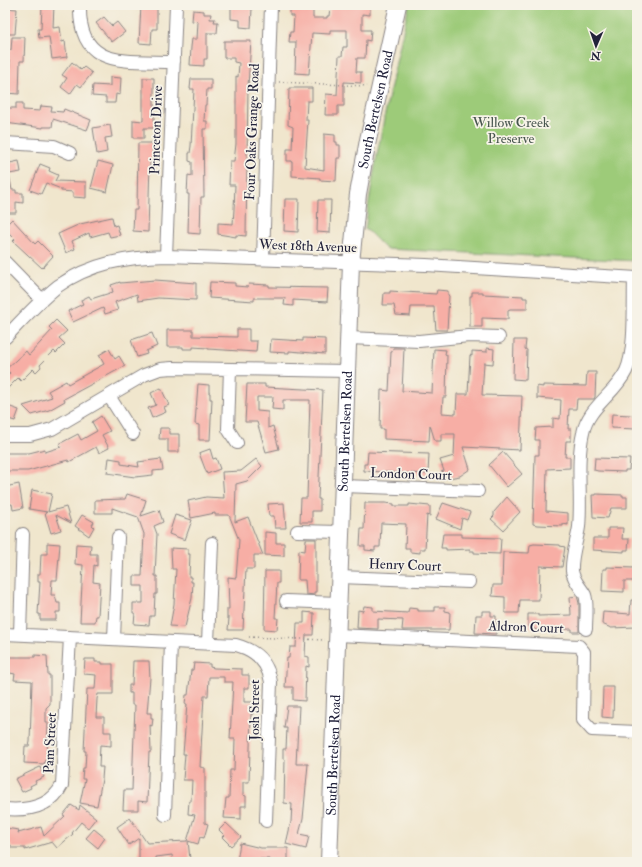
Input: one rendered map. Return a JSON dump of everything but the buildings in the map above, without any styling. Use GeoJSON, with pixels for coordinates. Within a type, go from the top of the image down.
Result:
{"type":"FeatureCollection","features":[{"type":"Feature","properties":{"kind":"main road","name":"South Bertelsen Road"},"geometry":{"type":"LineString","coordinates":[[329,862],[351,263],[358,194],[398,5]]}},
{"type":"Feature","properties":{"kind":"street"},"geometry":{"type":"LineString","coordinates":[[80,5],[82,35],[96,52],[118,60],[174,62]]}},
{"type":"Feature","properties":{"kind":"street","name":"Princeton Drive"},"geometry":{"type":"LineString","coordinates":[[166,256],[176,5]]}},
{"type":"Feature","properties":{"kind":"street","name":"Four Oaks Grange Road"},"geometry":{"type":"LineString","coordinates":[[263,259],[271,5]]}},
{"type":"Feature","properties":{"kind":"street"},"geometry":{"type":"LineString","coordinates":[[5,144],[54,146],[70,153]]}},
{"type":"Feature","properties":{"kind":"street","name":"West 18th Avenue"},"geometry":{"type":"LineString","coordinates":[[5,338],[42,300],[58,286],[108,262],[139,257],[166,256],[426,265],[635,278]]}},
{"type":"Feature","properties":{"kind":"street"},"geometry":{"type":"LineString","coordinates":[[5,262],[42,300]]}},
{"type":"Feature","properties":{"kind":"street"},"geometry":{"type":"LineString","coordinates":[[586,629],[585,596],[578,586],[572,571],[579,526],[581,443],[584,426],[591,413],[623,377],[628,366],[631,350],[635,278]]}},
{"type":"Feature","properties":{"kind":"street"},"geometry":{"type":"LineString","coordinates":[[348,338],[419,341],[469,336],[499,337]]}},
{"type":"Feature","properties":{"kind":"street"},"geometry":{"type":"LineString","coordinates":[[5,435],[30,435],[52,429],[144,375],[160,369],[346,371]]}},
{"type":"Feature","properties":{"kind":"street"},"geometry":{"type":"LineString","coordinates":[[230,369],[228,429],[237,443]]}},
{"type":"Feature","properties":{"kind":"street"},"geometry":{"type":"LineString","coordinates":[[109,396],[133,434]]}},
{"type":"Feature","properties":{"kind":"street","name":"London Court"},"geometry":{"type":"LineString","coordinates":[[343,486],[478,491]]}},
{"type":"Feature","properties":{"kind":"street"},"geometry":{"type":"LineString","coordinates":[[297,531],[341,532]]}},
{"type":"Feature","properties":{"kind":"street"},"geometry":{"type":"LineString","coordinates":[[20,634],[24,534]]}},
{"type":"Feature","properties":{"kind":"street"},"geometry":{"type":"LineString","coordinates":[[114,639],[118,537]]}},
{"type":"Feature","properties":{"kind":"street"},"geometry":{"type":"LineString","coordinates":[[208,643],[212,542]]}},
{"type":"Feature","properties":{"kind":"street","name":"Henry Court"},"geometry":{"type":"LineString","coordinates":[[339,577],[469,582]]}},
{"type":"Feature","properties":{"kind":"street"},"geometry":{"type":"LineString","coordinates":[[286,601],[338,603]]}},
{"type":"Feature","properties":{"kind":"street","name":"Josh Street"},"geometry":{"type":"LineString","coordinates":[[5,634],[236,645],[257,654],[267,667],[270,678],[266,821]]}},
{"type":"Feature","properties":{"kind":"street","name":"Pam Street"},"geometry":{"type":"LineString","coordinates":[[5,810],[23,810],[42,805],[56,795],[62,785],[70,637]]}},
{"type":"Feature","properties":{"kind":"street","name":"Aldron Court"},"geometry":{"type":"LineString","coordinates":[[337,638],[579,646],[584,652],[583,720],[592,730],[637,732]]}},
{"type":"Feature","properties":{"kind":"street"},"geometry":{"type":"LineString","coordinates":[[165,815],[171,642]]}},
{"type":"Feature","properties":{"kind":"path"},"geometry":{"type":"LineString","coordinates":[[269,82],[380,87]]}},
{"type":"Feature","properties":{"kind":"path"},"geometry":{"type":"LineString","coordinates":[[236,645],[240,639],[244,637],[337,638]]}},
{"type":"Feature","properties":{"kind":"green space","name":"Willow Creek Preserve"},"geometry":{"type":"Polygon","coordinates":[[[409,5],[637,5],[637,261],[386,249],[368,231],[365,230],[379,145],[409,5]]]}}]}
